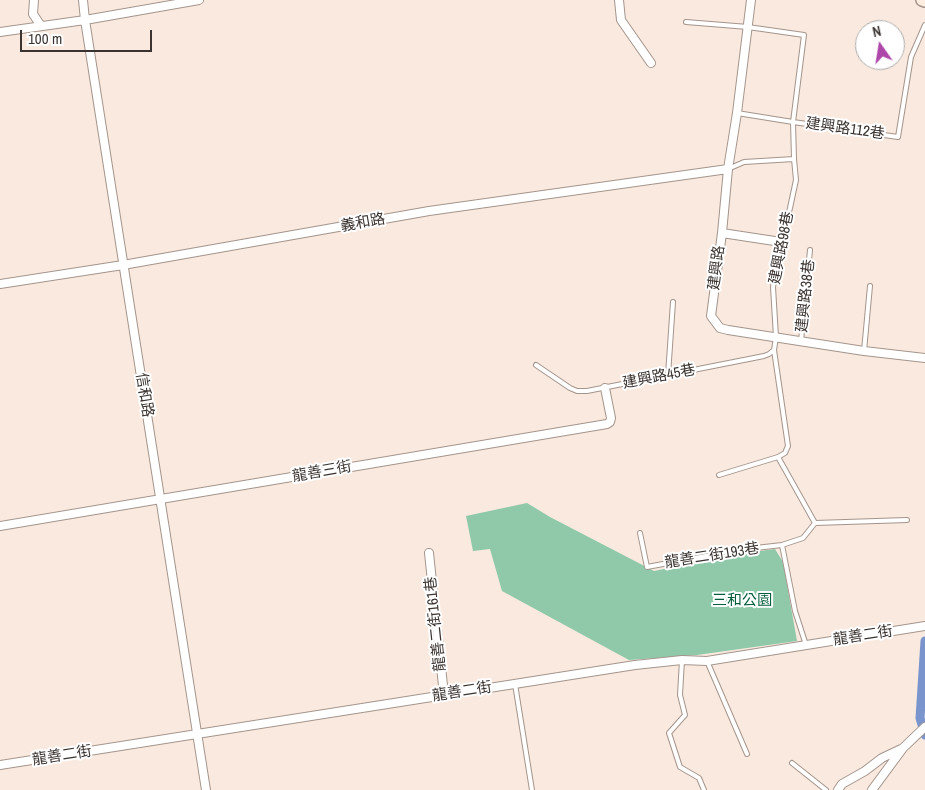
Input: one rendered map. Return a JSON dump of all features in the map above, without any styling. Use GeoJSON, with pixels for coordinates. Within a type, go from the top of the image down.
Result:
{"type":"FeatureCollection","features":[{"type":"Feature","properties":{"kind":"street"},"geometry":{"type":"LineString","coordinates":[[34,0],[33,14],[41,26]]}},
{"type":"Feature","properties":{"kind":"street","name":"信和路"},"geometry":{"type":"LineString","coordinates":[[83,0],[206,790]]}},
{"type":"Feature","properties":{"kind":"street"},"geometry":{"type":"LineString","coordinates":[[0,32],[85,20],[199,0]]}},
{"type":"Feature","properties":{"kind":"street"},"geometry":{"type":"LineString","coordinates":[[618,0],[621,20],[651,64]]}},
{"type":"Feature","properties":{"kind":"street","name":"建興路"},"geometry":{"type":"LineString","coordinates":[[751,0],[728,169],[711,316],[720,328],[728,330],[864,351],[925,358]]}},
{"type":"Feature","properties":{"kind":"street","name":"義和路"},"geometry":{"type":"LineString","coordinates":[[0,284],[123,265],[429,211],[728,169]]}},
{"type":"Feature","properties":{"kind":"street"},"geometry":{"type":"LineString","coordinates":[[722,233],[781,242]]}},
{"type":"Feature","properties":{"kind":"street","name":"龍善三街"},"geometry":{"type":"LineString","coordinates":[[0,526],[607,424],[611,418],[605,388]]}},
{"type":"Feature","properties":{"kind":"street","name":"龍善二街161巷"},"geometry":{"type":"LineString","coordinates":[[428,553],[444,696]]}},
{"type":"Feature","properties":{"kind":"street","name":"龍善二街"},"geometry":{"type":"LineString","coordinates":[[0,765],[635,665],[682,660],[707,661],[925,626]]}},
{"type":"Feature","properties":{"kind":"street"},"geometry":{"type":"LineString","coordinates":[[872,790],[903,748],[923,729]]}},
{"type":"Feature","properties":{"kind":"street"},"geometry":{"type":"LineString","coordinates":[[838,790],[842,784],[865,771],[882,758],[903,748]]}},
{"type":"Feature","properties":{"kind":"lane"},"geometry":{"type":"LineString","coordinates":[[686,22],[748,27]]}},
{"type":"Feature","properties":{"kind":"lane","name":"建興路112巷"},"geometry":{"type":"LineString","coordinates":[[737,113],[898,137],[911,57],[925,25]]}},
{"type":"Feature","properties":{"kind":"lane","name":"建興路98巷"},"geometry":{"type":"LineString","coordinates":[[748,27],[804,35],[793,122],[796,180],[781,242],[773,286],[776,337]]}},
{"type":"Feature","properties":{"kind":"lane"},"geometry":{"type":"LineString","coordinates":[[728,169],[744,162],[794,159]]}},
{"type":"Feature","properties":{"kind":"lane","name":"建興路38巷"},"geometry":{"type":"LineString","coordinates":[[801,341],[810,250]]}},
{"type":"Feature","properties":{"kind":"lane"},"geometry":{"type":"LineString","coordinates":[[864,351],[870,286]]}},
{"type":"Feature","properties":{"kind":"lane"},"geometry":{"type":"LineString","coordinates":[[668,375],[673,302]]}},
{"type":"Feature","properties":{"kind":"lane"},"geometry":{"type":"LineString","coordinates":[[720,474],[778,457],[785,453],[788,446],[774,350],[776,337]]}},
{"type":"Feature","properties":{"kind":"lane","name":"建興路45巷"},"geometry":{"type":"LineString","coordinates":[[536,365],[570,388],[578,391],[587,391],[764,356],[774,350]]}},
{"type":"Feature","properties":{"kind":"lane"},"geometry":{"type":"LineString","coordinates":[[778,457],[815,523],[907,520]]}},
{"type":"Feature","properties":{"kind":"lane","name":"龍善二街193巷"},"geometry":{"type":"LineString","coordinates":[[640,533],[647,566],[738,550],[782,545],[803,538],[815,523]]}},
{"type":"Feature","properties":{"kind":"lane"},"geometry":{"type":"LineString","coordinates":[[782,545],[795,611],[806,645]]}},
{"type":"Feature","properties":{"kind":"lane"},"geometry":{"type":"LineString","coordinates":[[682,660],[680,695],[685,714],[669,734],[680,767],[698,778],[704,790]]}},
{"type":"Feature","properties":{"kind":"lane"},"geometry":{"type":"LineString","coordinates":[[707,661],[747,754]]}},
{"type":"Feature","properties":{"kind":"lane"},"geometry":{"type":"LineString","coordinates":[[515,684],[532,790]]}},
{"type":"Feature","properties":{"kind":"lane"},"geometry":{"type":"LineString","coordinates":[[792,763],[826,790]]}},
{"type":"Feature","properties":{"kind":"green space","name":"三和公園"},"geometry":{"type":"Polygon","coordinates":[[[527,503],[654,571],[737,554],[775,549],[783,562],[797,641],[697,655],[629,660],[502,591],[490,549],[473,551],[466,516],[527,503]]]}},
{"type":"Feature","properties":{"kind":"waterway"},"geometry":{"type":"LineString","coordinates":[[925,641],[920,718],[925,735]]}}]}
